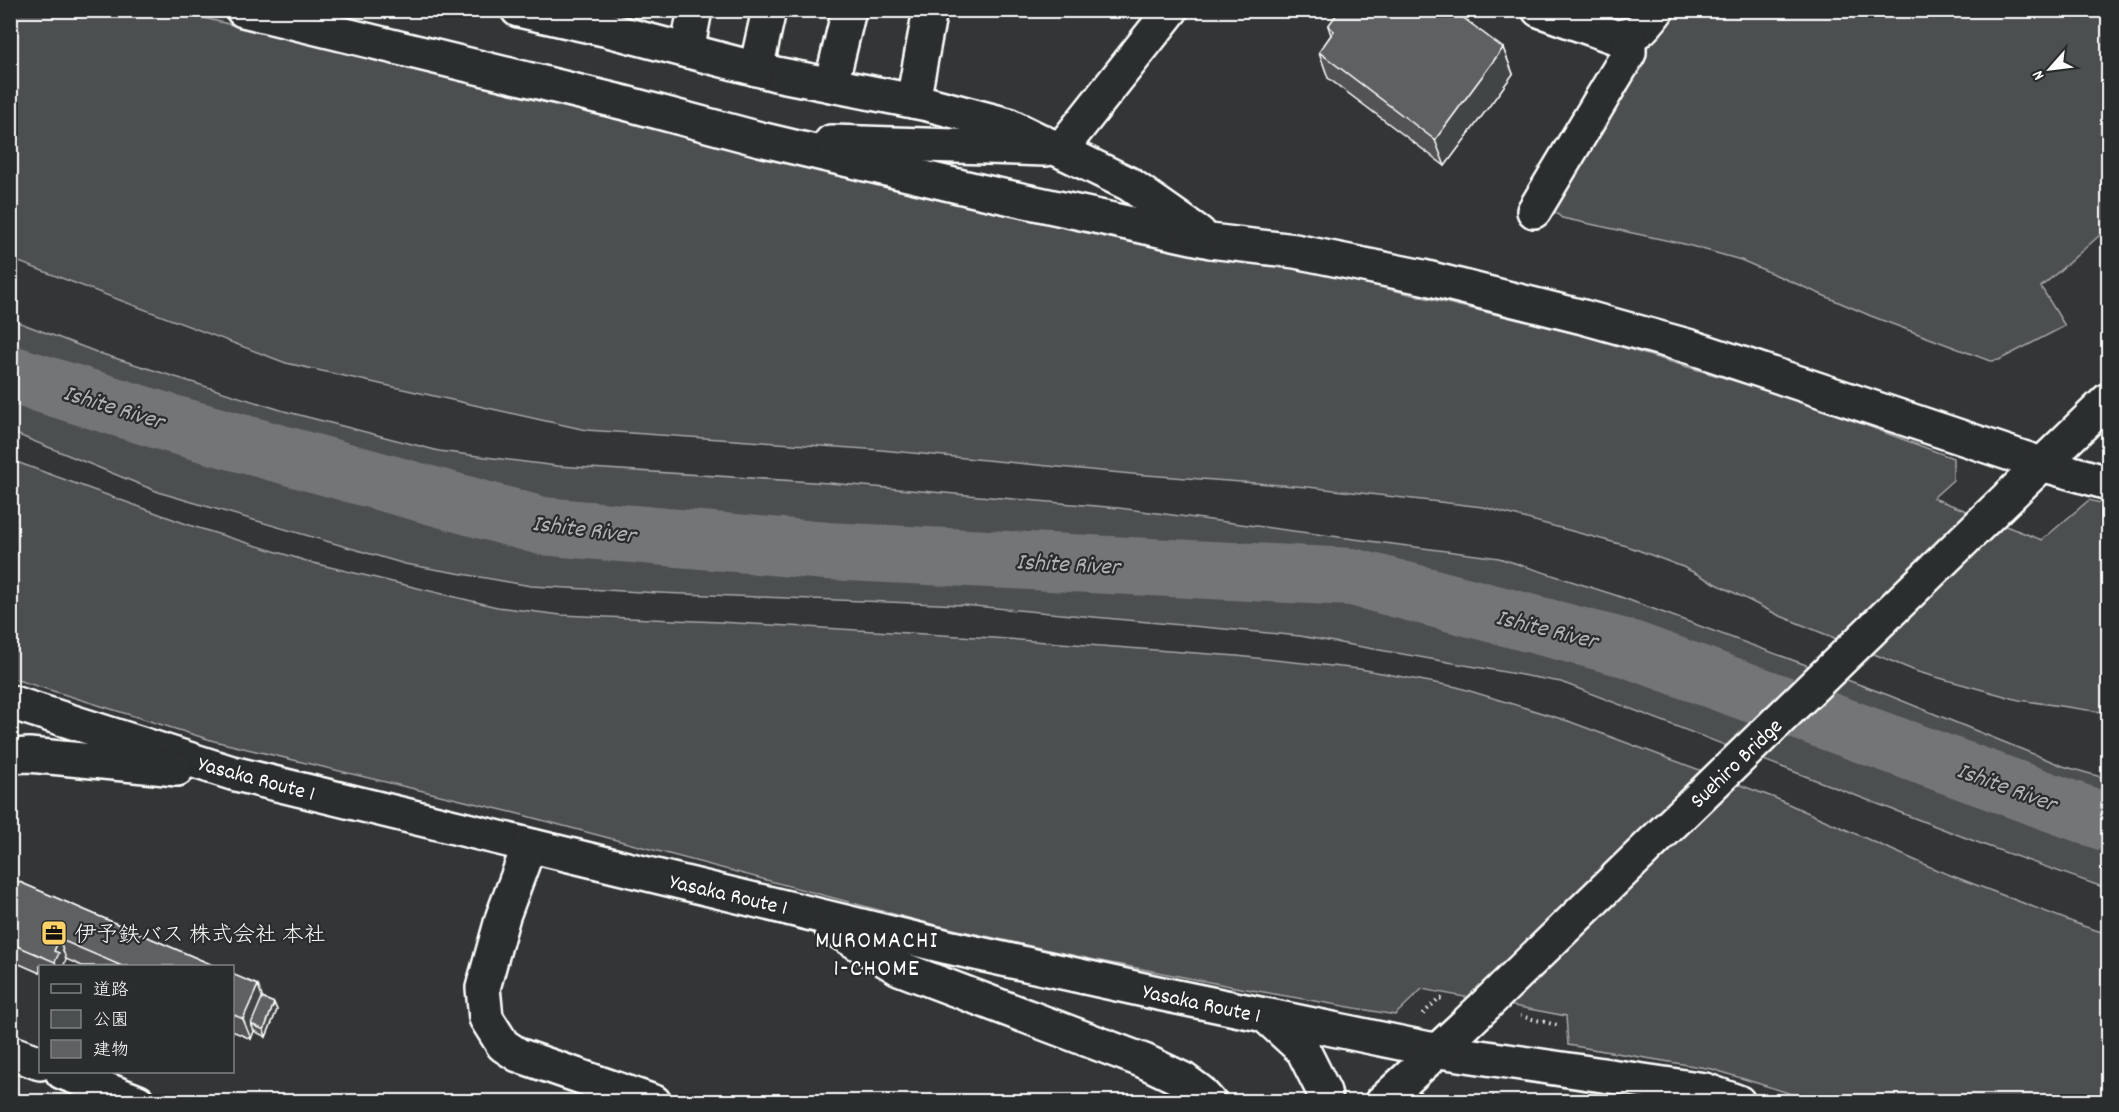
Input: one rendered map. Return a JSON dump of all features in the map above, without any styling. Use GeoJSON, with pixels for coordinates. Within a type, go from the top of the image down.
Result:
{"type":"FeatureCollection","features":[{"type":"Feature","properties":{"kind":"street"},"geometry":{"type":"LineString","coordinates":[[243,10],[625,103],[760,139],[975,190],[1210,241],[1294,251],[1411,275],[1583,317],[1691,347],[2041,464],[2109,483]]}},
{"type":"Feature","properties":{"kind":"street"},"geometry":{"type":"LineString","coordinates":[[518,10],[610,20],[687,51],[756,69],[914,101],[1008,125],[1129,184],[1210,241]]}},
{"type":"Feature","properties":{"kind":"street"},"geometry":{"type":"LineString","coordinates":[[687,51],[695,10]]}},
{"type":"Feature","properties":{"kind":"street"},"geometry":{"type":"LineString","coordinates":[[756,69],[769,10]]}},
{"type":"Feature","properties":{"kind":"street"},"geometry":{"type":"LineString","coordinates":[[831,85],[849,10]]}},
{"type":"Feature","properties":{"kind":"street"},"geometry":{"type":"LineString","coordinates":[[914,101],[930,10]]}},
{"type":"Feature","properties":{"kind":"street"},"geometry":{"type":"LineString","coordinates":[[1061,149],[1170,10]]}},
{"type":"Feature","properties":{"kind":"street"},"geometry":{"type":"LineString","coordinates":[[1539,10],[1615,37],[1629,36],[1640,31],[1657,10]]}},
{"type":"Feature","properties":{"kind":"street"},"geometry":{"type":"LineString","coordinates":[[1534,211],[1629,53],[1629,36]]}},
{"type":"Feature","properties":{"kind":"street"},"geometry":{"type":"LineString","coordinates":[[760,139],[1061,149]]}},
{"type":"Feature","properties":{"kind":"street","name":"Suehiro Bridge"},"geometry":{"type":"LineString","coordinates":[[1382,1101],[1439,1051],[2109,400]]}},
{"type":"Feature","properties":{"kind":"street","name":"Yasaka Route 1"},"geometry":{"type":"LineString","coordinates":[[10,702],[232,773],[960,950],[1439,1051],[1705,1090],[1738,1101]]}},
{"type":"Feature","properties":{"kind":"street"},"geometry":{"type":"LineString","coordinates":[[10,756],[28,755],[232,773]]}},
{"type":"Feature","properties":{"kind":"street"},"geometry":{"type":"LineString","coordinates":[[530,846],[503,916],[483,988],[486,1018],[503,1045],[518,1055],[654,1101]]}},
{"type":"Feature","properties":{"kind":"street"},"geometry":{"type":"LineString","coordinates":[[810,912],[845,937],[899,968],[1144,1061],[1184,1080],[1209,1101]]}},
{"type":"Feature","properties":{"kind":"street"},"geometry":{"type":"LineString","coordinates":[[1265,1015],[1303,1050],[1324,1092],[1326,1101]]}},
{"type":"Feature","properties":{"kind":"street"},"geometry":{"type":"LineString","coordinates":[[10,1052],[39,1066]]}},
{"type":"Feature","properties":{"kind":"street"},"geometry":{"type":"LineString","coordinates":[[60,1077],[138,1101]]}},
{"type":"Feature","properties":{"kind":"green space"},"geometry":{"type":"Polygon","coordinates":[[[2021,10],[2108,14],[2108,228],[2041,287],[2065,326],[1999,360],[1990,361],[1871,316],[1741,260],[1684,244],[1562,218],[1555,212],[1552,205],[1635,60],[1673,11],[2021,10]]]}},
{"type":"Feature","properties":{"kind":"green space"},"geometry":{"type":"Polygon","coordinates":[[[11,11],[176,11],[534,100],[768,154],[1034,221],[1203,254],[1300,268],[1581,335],[1798,400],[1953,458],[1953,480],[1933,498],[2042,540],[2089,500],[2108,505],[2108,713],[2019,700],[1918,672],[1778,615],[1683,567],[1627,546],[1483,507],[1308,487],[1132,474],[881,450],[586,430],[286,363],[11,259],[11,11]]]}},
{"type":"Feature","properties":{"kind":"green space"},"geometry":{"type":"Polygon","coordinates":[[[10,319],[99,353],[284,411],[439,451],[557,466],[829,483],[1119,508],[1499,558],[1618,596],[1888,695],[2063,766],[2108,779],[2108,889],[1987,846],[1561,682],[1300,636],[963,605],[531,586],[405,564],[161,493],[11,432],[10,319]]]}},
{"type":"Feature","properties":{"kind":"green space"},"geometry":{"type":"Polygon","coordinates":[[[11,460],[192,526],[313,563],[497,607],[561,615],[993,638],[1237,656],[1360,669],[1457,687],[1568,721],[1775,798],[1937,870],[2108,934],[2108,1101],[1814,1101],[1712,1069],[1568,1045],[1566,1016],[1422,989],[1395,1015],[1090,959],[931,924],[515,813],[214,741],[11,678],[11,460]]]}},
{"type":"Feature","properties":{"kind":"building"},"geometry":{"type":"Polygon","coordinates":[[[1340,10],[1453,10],[1503,48],[1435,140],[1319,52],[1334,31],[1328,26],[1340,10]]]}},
{"type":"Feature","properties":{"kind":"building"},"geometry":{"type":"Polygon","coordinates":[[[10,878],[213,965],[120,965],[59,939],[54,951],[59,953],[55,962],[10,943],[10,878]]]}},
{"type":"Feature","properties":{"kind":"building"},"geometry":{"type":"Polygon","coordinates":[[[234,975],[258,985],[243,1019],[234,1015],[234,975]]]}},
{"type":"Feature","properties":{"kind":"building"},"geometry":{"type":"Polygon","coordinates":[[[262,998],[274,1003],[264,1030],[251,1024],[262,998]]]}},
{"type":"Feature","properties":{"kind":"waterway","name":"Ishite River"},"geometry":{"type":"LineString","coordinates":[[10,374],[172,424],[542,526],[827,551],[1352,577],[1629,649],[2108,823]]}},
{"type":"Feature","properties":{"kind":"place","name":"伊予鉄バス 株式会社 本社"},"geometry":{"type":"Point","coordinates":[54,933]}},
{"type":"Feature","properties":{"kind":"district","name":"MUROMACHI 1-CHOME"},"geometry":{"type":"Point","coordinates":[877,953]}}]}
